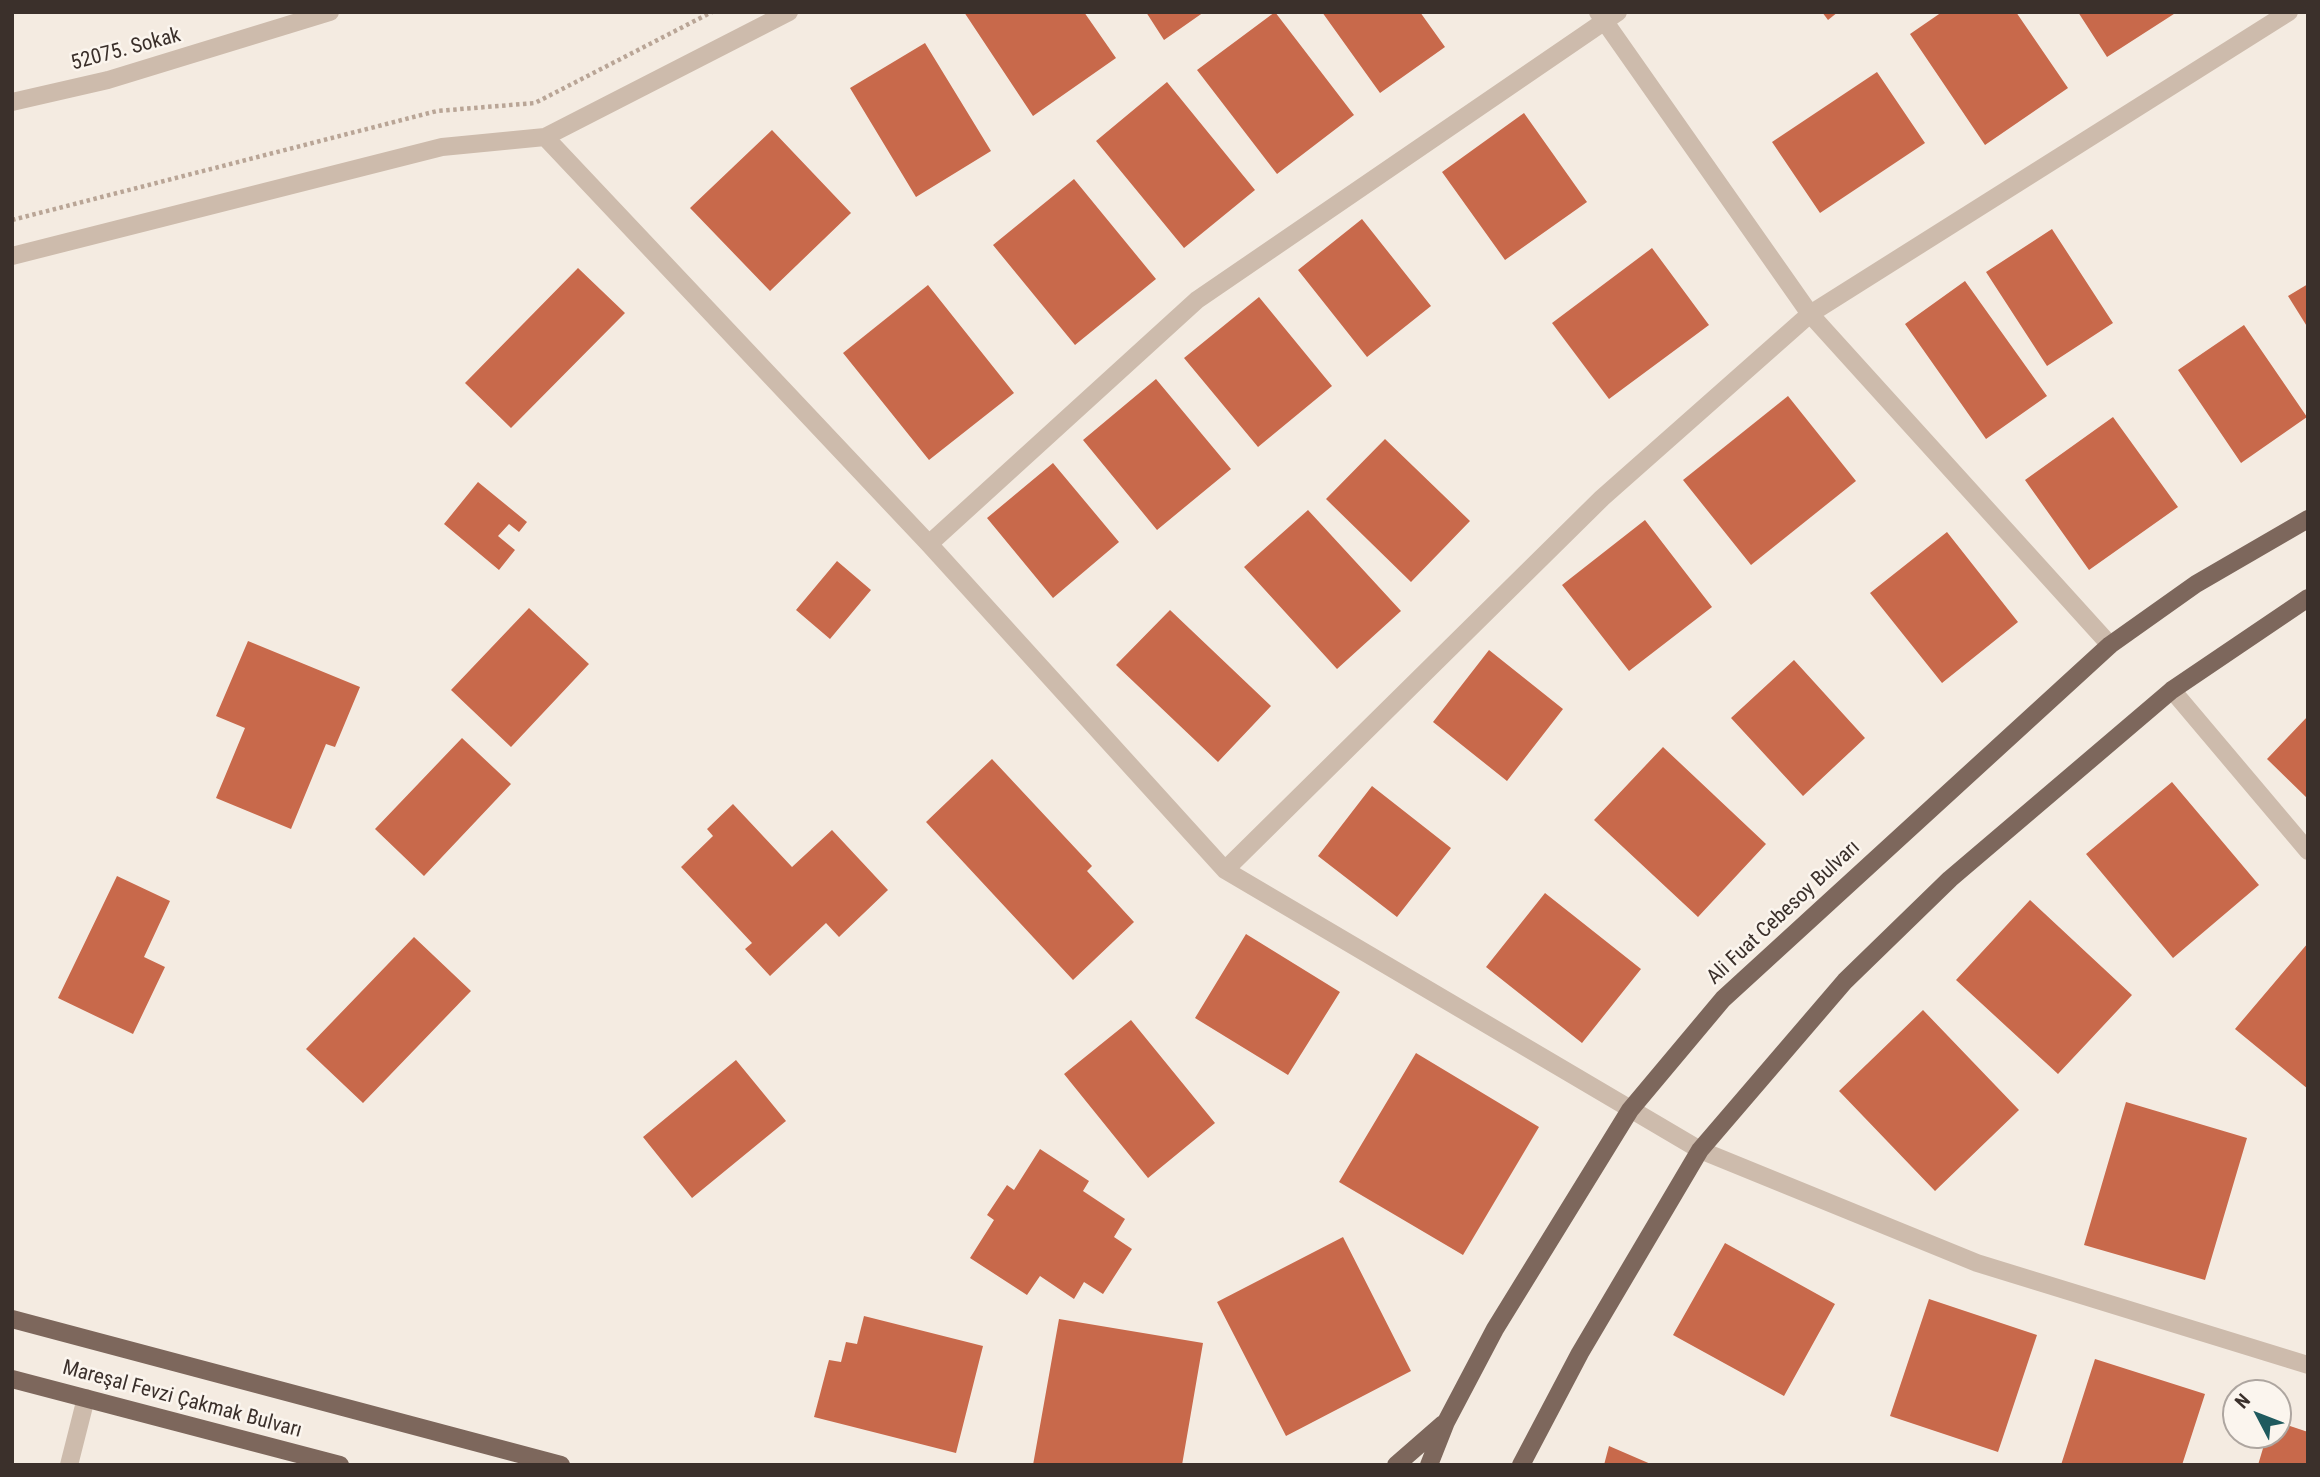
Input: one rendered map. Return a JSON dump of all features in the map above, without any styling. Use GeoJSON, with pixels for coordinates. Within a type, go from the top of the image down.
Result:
{"type":"FeatureCollection","features":[{"type":"Feature","properties":{"kind":"main road","name":"Ali Fuat Cebesoy Bulvarı"},"geometry":{"type":"LineString","coordinates":[[1429,1465],[1446,1422],[1495,1329],[1630,1110],[1723,999],[2110,645],[2196,584],[2308,519]]}},
{"type":"Feature","properties":{"kind":"main road"},"geometry":{"type":"LineString","coordinates":[[1521,1465],[1580,1353],[1700,1150],[1845,981],[1950,879],[2172,690],[2308,598]]}},
{"type":"Feature","properties":{"kind":"main road"},"geometry":{"type":"LineString","coordinates":[[12,1319],[561,1465]]}},
{"type":"Feature","properties":{"kind":"main road","name":"Mareşal Fevzi Çakmak Bulvarı"},"geometry":{"type":"LineString","coordinates":[[12,1379],[340,1465]]}},
{"type":"Feature","properties":{"kind":"main road"},"geometry":{"type":"LineString","coordinates":[[1396,1465],[1446,1422]]}},
{"type":"Feature","properties":{"kind":"main road"},"geometry":{"type":"LineString","coordinates":[[1533,1441],[1533,1465]]}},
{"type":"Feature","properties":{"kind":"street","name":"52075. Sokak"},"geometry":{"type":"LineString","coordinates":[[12,102],[108,80],[330,12]]}},
{"type":"Feature","properties":{"kind":"street"},"geometry":{"type":"LineString","coordinates":[[12,257],[442,146],[545,137],[789,12]]}},
{"type":"Feature","properties":{"kind":"street"},"geometry":{"type":"LineString","coordinates":[[1225,870],[1602,498],[1810,314],[2289,12]]}},
{"type":"Feature","properties":{"kind":"street"},"geometry":{"type":"LineString","coordinates":[[929,544],[1197,300],[1607,15],[1810,314],[2110,645]]}},
{"type":"Feature","properties":{"kind":"street"},"geometry":{"type":"LineString","coordinates":[[545,137],[929,544],[1225,870],[1700,1150],[1977,1263],[2308,1365]]}},
{"type":"Feature","properties":{"kind":"street"},"geometry":{"type":"LineString","coordinates":[[2172,690],[2308,851]]}},
{"type":"Feature","properties":{"kind":"street"},"geometry":{"type":"LineString","coordinates":[[69,1465],[86,1398]]}},
{"type":"Feature","properties":{"kind":"path"},"geometry":{"type":"LineString","coordinates":[[12,220],[437,111],[535,103],[712,12]]}},
{"type":"Feature","properties":{"kind":"building"},"geometry":{"type":"Polygon","coordinates":[[[964,12],[1084,12],[1116,58],[1033,116],[964,12]]]}},
{"type":"Feature","properties":{"kind":"building"},"geometry":{"type":"Polygon","coordinates":[[[1146,12],[1204,12],[1164,40],[1146,12]]]}},
{"type":"Feature","properties":{"kind":"building"},"geometry":{"type":"Polygon","coordinates":[[[1275,12],[1354,115],[1277,174],[1197,70],[1275,12]]]}},
{"type":"Feature","properties":{"kind":"building"},"geometry":{"type":"Polygon","coordinates":[[[1322,12],[1420,12],[1445,47],[1380,93],[1322,12]]]}},
{"type":"Feature","properties":{"kind":"building"},"geometry":{"type":"Polygon","coordinates":[[[1822,12],[1838,12],[1828,20],[1822,12]]]}},
{"type":"Feature","properties":{"kind":"building"},"geometry":{"type":"Polygon","coordinates":[[[1942,12],[2016,12],[2068,88],[1985,145],[1910,34],[1942,12]]]}},
{"type":"Feature","properties":{"kind":"building"},"geometry":{"type":"Polygon","coordinates":[[[2078,12],[2177,12],[2107,57],[2078,12]]]}},
{"type":"Feature","properties":{"kind":"building"},"geometry":{"type":"Polygon","coordinates":[[[925,43],[991,151],[916,197],[850,88],[925,43]]]}},
{"type":"Feature","properties":{"kind":"building"},"geometry":{"type":"Polygon","coordinates":[[[1877,72],[1925,143],[1820,213],[1772,142],[1877,72]]]}},
{"type":"Feature","properties":{"kind":"building"},"geometry":{"type":"Polygon","coordinates":[[[1167,82],[1255,190],[1184,248],[1096,141],[1167,82]]]}},
{"type":"Feature","properties":{"kind":"building"},"geometry":{"type":"Polygon","coordinates":[[[1524,113],[1587,202],[1505,260],[1442,172],[1524,113]]]}},
{"type":"Feature","properties":{"kind":"building"},"geometry":{"type":"Polygon","coordinates":[[[772,130],[851,213],[770,291],[690,208],[772,130]]]}},
{"type":"Feature","properties":{"kind":"building"},"geometry":{"type":"Polygon","coordinates":[[[1074,179],[1156,279],[1075,345],[993,245],[1074,179]]]}},
{"type":"Feature","properties":{"kind":"building"},"geometry":{"type":"Polygon","coordinates":[[[1362,219],[1431,306],[1367,357],[1298,270],[1362,219]]]}},
{"type":"Feature","properties":{"kind":"building"},"geometry":{"type":"Polygon","coordinates":[[[2052,229],[2113,323],[2047,366],[1986,272],[2052,229]]]}},
{"type":"Feature","properties":{"kind":"building"},"geometry":{"type":"Polygon","coordinates":[[[1652,248],[1709,325],[1609,399],[1552,323],[1652,248]]]}},
{"type":"Feature","properties":{"kind":"building"},"geometry":{"type":"Polygon","coordinates":[[[578,268],[625,313],[511,428],[465,383],[578,268]]]}},
{"type":"Feature","properties":{"kind":"building"},"geometry":{"type":"Polygon","coordinates":[[[1965,281],[2047,396],[1986,439],[1905,324],[1965,281]]]}},
{"type":"Feature","properties":{"kind":"building"},"geometry":{"type":"Polygon","coordinates":[[[2308,284],[2308,328],[2288,296],[2308,284]]]}},
{"type":"Feature","properties":{"kind":"building"},"geometry":{"type":"Polygon","coordinates":[[[928,285],[1014,393],[929,460],[843,353],[928,285]]]}},
{"type":"Feature","properties":{"kind":"building"},"geometry":{"type":"Polygon","coordinates":[[[1259,297],[1332,386],[1258,447],[1184,358],[1259,297]]]}},
{"type":"Feature","properties":{"kind":"building"},"geometry":{"type":"Polygon","coordinates":[[[2244,325],[2307,417],[2241,463],[2178,370],[2244,325]]]}},
{"type":"Feature","properties":{"kind":"building"},"geometry":{"type":"Polygon","coordinates":[[[1156,379],[1231,469],[1157,530],[1083,440],[1156,379]]]}},
{"type":"Feature","properties":{"kind":"building"},"geometry":{"type":"Polygon","coordinates":[[[1788,396],[1856,481],[1751,565],[1683,480],[1788,396]]]}},
{"type":"Feature","properties":{"kind":"building"},"geometry":{"type":"Polygon","coordinates":[[[2113,417],[2178,507],[2089,570],[2025,480],[2113,417]]]}},
{"type":"Feature","properties":{"kind":"building"},"geometry":{"type":"Polygon","coordinates":[[[1385,439],[1470,521],[1411,582],[1326,499],[1385,439]]]}},
{"type":"Feature","properties":{"kind":"building"},"geometry":{"type":"Polygon","coordinates":[[[1053,463],[1119,542],[1053,598],[987,518],[1053,463]]]}},
{"type":"Feature","properties":{"kind":"building"},"geometry":{"type":"Polygon","coordinates":[[[478,482],[527,522],[519,532],[509,524],[498,536],[515,550],[499,570],[444,524],[478,482]]]}},
{"type":"Feature","properties":{"kind":"building"},"geometry":{"type":"Polygon","coordinates":[[[1308,510],[1401,611],[1337,669],[1244,567],[1308,510]]]}},
{"type":"Feature","properties":{"kind":"building"},"geometry":{"type":"Polygon","coordinates":[[[1645,520],[1712,607],[1629,671],[1562,585],[1645,520]]]}},
{"type":"Feature","properties":{"kind":"building"},"geometry":{"type":"Polygon","coordinates":[[[1947,532],[2018,622],[1942,683],[1870,593],[1947,532]]]}},
{"type":"Feature","properties":{"kind":"building"},"geometry":{"type":"Polygon","coordinates":[[[837,561],[871,590],[830,639],[796,610],[837,561]]]}},
{"type":"Feature","properties":{"kind":"building"},"geometry":{"type":"Polygon","coordinates":[[[529,608],[589,664],[511,747],[451,690],[529,608]]]}},
{"type":"Feature","properties":{"kind":"building"},"geometry":{"type":"Polygon","coordinates":[[[1170,610],[1271,706],[1218,762],[1116,665],[1170,610]]]}},
{"type":"Feature","properties":{"kind":"building"},"geometry":{"type":"Polygon","coordinates":[[[248,641],[360,687],[335,747],[326,744],[291,829],[216,798],[245,728],[216,716],[248,641]]]}},
{"type":"Feature","properties":{"kind":"building"},"geometry":{"type":"Polygon","coordinates":[[[1489,650],[1563,709],[1507,781],[1433,722],[1489,650]]]}},
{"type":"Feature","properties":{"kind":"building"},"geometry":{"type":"Polygon","coordinates":[[[1794,660],[1865,738],[1803,796],[1731,718],[1794,660]]]}},
{"type":"Feature","properties":{"kind":"building"},"geometry":{"type":"Polygon","coordinates":[[[2308,716],[2308,799],[2267,759],[2308,716]]]}},
{"type":"Feature","properties":{"kind":"building"},"geometry":{"type":"Polygon","coordinates":[[[462,738],[511,784],[424,876],[375,829],[462,738]]]}},
{"type":"Feature","properties":{"kind":"building"},"geometry":{"type":"Polygon","coordinates":[[[1663,747],[1766,844],[1698,917],[1594,820],[1663,747]]]}},
{"type":"Feature","properties":{"kind":"building"},"geometry":{"type":"Polygon","coordinates":[[[992,759],[1092,866],[1087,871],[1134,922],[1073,980],[926,822],[992,759]]]}},
{"type":"Feature","properties":{"kind":"building"},"geometry":{"type":"Polygon","coordinates":[[[2172,782],[2259,885],[2173,958],[2086,854],[2172,782]]]}},
{"type":"Feature","properties":{"kind":"building"},"geometry":{"type":"Polygon","coordinates":[[[1372,786],[1451,848],[1397,917],[1318,856],[1372,786]]]}},
{"type":"Feature","properties":{"kind":"building"},"geometry":{"type":"Polygon","coordinates":[[[733,804],[792,867],[832,830],[888,890],[839,937],[826,923],[770,976],[745,949],[752,943],[681,867],[713,836],[707,829],[733,804]]]}},
{"type":"Feature","properties":{"kind":"building"},"geometry":{"type":"Polygon","coordinates":[[[117,876],[170,901],[144,957],[165,967],[133,1034],[58,998],[117,876]]]}},
{"type":"Feature","properties":{"kind":"building"},"geometry":{"type":"Polygon","coordinates":[[[1545,893],[1641,969],[1582,1043],[1486,967],[1545,893]]]}},
{"type":"Feature","properties":{"kind":"building"},"geometry":{"type":"Polygon","coordinates":[[[2030,900],[2132,995],[2058,1074],[1956,980],[2030,900]]]}},
{"type":"Feature","properties":{"kind":"building"},"geometry":{"type":"Polygon","coordinates":[[[1246,934],[1340,992],[1288,1075],[1195,1018],[1246,934]]]}},
{"type":"Feature","properties":{"kind":"building"},"geometry":{"type":"Polygon","coordinates":[[[414,937],[471,991],[363,1103],[306,1049],[414,937]]]}},
{"type":"Feature","properties":{"kind":"building"},"geometry":{"type":"Polygon","coordinates":[[[2308,943],[2308,1089],[2235,1029],[2308,943]]]}},
{"type":"Feature","properties":{"kind":"building"},"geometry":{"type":"Polygon","coordinates":[[[1923,1010],[2019,1110],[1935,1191],[1839,1091],[1923,1010]]]}},
{"type":"Feature","properties":{"kind":"building"},"geometry":{"type":"Polygon","coordinates":[[[1131,1020],[1215,1123],[1148,1178],[1064,1074],[1131,1020]]]}},
{"type":"Feature","properties":{"kind":"building"},"geometry":{"type":"Polygon","coordinates":[[[1416,1053],[1539,1127],[1463,1255],[1339,1182],[1416,1053]]]}},
{"type":"Feature","properties":{"kind":"building"},"geometry":{"type":"Polygon","coordinates":[[[736,1060],[786,1121],[692,1198],[643,1137],[736,1060]]]}},
{"type":"Feature","properties":{"kind":"building"},"geometry":{"type":"Polygon","coordinates":[[[2126,1102],[2247,1138],[2205,1280],[2084,1245],[2126,1102]]]}},
{"type":"Feature","properties":{"kind":"building"},"geometry":{"type":"Polygon","coordinates":[[[1040,1149],[1089,1181],[1083,1191],[1125,1219],[1114,1237],[1132,1249],[1103,1294],[1084,1282],[1074,1299],[1040,1276],[1027,1295],[970,1258],[994,1220],[987,1215],[1007,1185],[1014,1190],[1040,1149]]]}},
{"type":"Feature","properties":{"kind":"building"},"geometry":{"type":"Polygon","coordinates":[[[1343,1237],[1411,1371],[1286,1436],[1217,1302],[1343,1237]]]}},
{"type":"Feature","properties":{"kind":"building"},"geometry":{"type":"Polygon","coordinates":[[[1725,1243],[1835,1304],[1784,1396],[1673,1335],[1725,1243]]]}},
{"type":"Feature","properties":{"kind":"building"},"geometry":{"type":"Polygon","coordinates":[[[1929,1299],[2037,1335],[1998,1452],[1890,1416],[1929,1299]]]}},
{"type":"Feature","properties":{"kind":"building"},"geometry":{"type":"Polygon","coordinates":[[[864,1316],[983,1346],[956,1453],[814,1417],[829,1360],[841,1362],[846,1342],[857,1344],[864,1316]]]}},
{"type":"Feature","properties":{"kind":"building"},"geometry":{"type":"Polygon","coordinates":[[[1059,1319],[1203,1343],[1182,1465],[1033,1465],[1059,1319]]]}},
{"type":"Feature","properties":{"kind":"building"},"geometry":{"type":"Polygon","coordinates":[[[2095,1359],[2205,1394],[2182,1465],[2061,1465],[2095,1359]]]}},
{"type":"Feature","properties":{"kind":"building"},"geometry":{"type":"Polygon","coordinates":[[[2292,1427],[2308,1432],[2308,1465],[2258,1465],[2263,1449],[2292,1449],[2292,1427]]]}},
{"type":"Feature","properties":{"kind":"building"},"geometry":{"type":"Polygon","coordinates":[[[1609,1446],[1653,1465],[1604,1465],[1609,1446]]]}}]}
